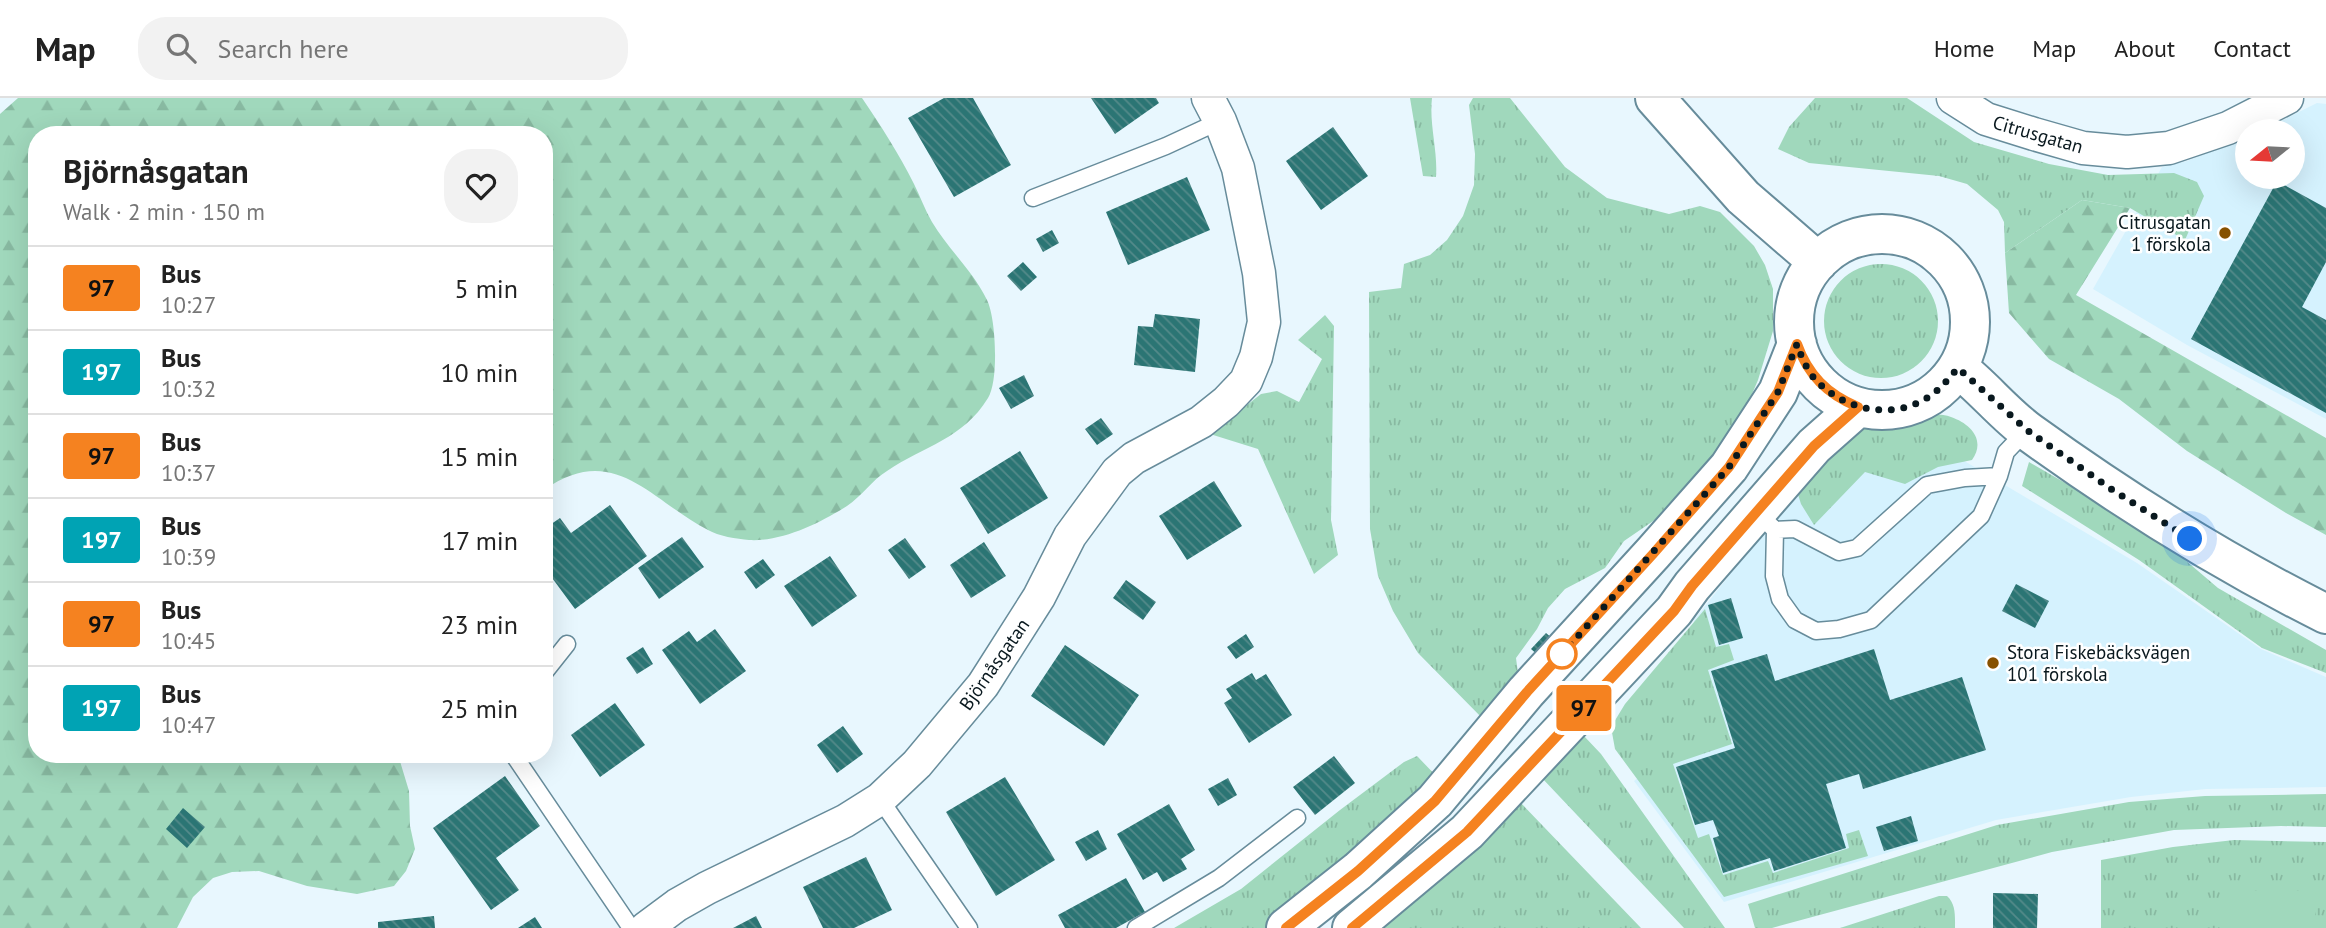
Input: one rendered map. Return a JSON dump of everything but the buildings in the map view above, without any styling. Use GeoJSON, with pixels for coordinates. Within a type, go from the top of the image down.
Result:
{"type":"FeatureCollection","features":[{"type":"Feature","properties":{"kind":"street"},"geometry":{"type":"LineString","coordinates":[[1655,98],[1743,197],[1818,262]]}},
{"type":"Feature","properties":{"kind":"street","name":"Citrusgatan"},"geometry":{"type":"LineString","coordinates":[[1953,98],[1986,119],[2022,131],[2083,148],[2127,152],[2169,148],[2228,128],[2287,98]]}},
{"type":"Feature","properties":{"kind":"street","name":"Björnåsgatan"},"geometry":{"type":"LineString","coordinates":[[646,928],[677,905],[707,888],[845,821],[880,799],[917,764],[984,685],[1039,597],[1070,536],[1117,472],[1134,458],[1201,422],[1246,381],[1256,357],[1264,322],[1260,286],[1238,168],[1214,110]]}},
{"type":"Feature","properties":{"kind":"street"},"geometry":{"type":"LineString","coordinates":[[1874,234],[1906,237],[1935,251],[1957,275],[1969,305],[1969,337],[1958,368],[1943,386],[1925,399],[1903,408],[1881,410],[1858,407],[1841,400],[1813,377],[1797,344],[1794,322],[1796,300],[1804,280],[1818,262],[1843,243],[1874,234]]}},
{"type":"Feature","properties":{"kind":"street"},"geometry":{"type":"LineString","coordinates":[[1286,928],[1358,871],[1435,801],[1527,692],[1653,554],[1729,467],[1778,392],[1797,344]]}},
{"type":"Feature","properties":{"kind":"street"},"geometry":{"type":"LineString","coordinates":[[1958,368],[2027,430],[2111,489],[2210,552],[2326,614]]}},
{"type":"Feature","properties":{"kind":"street"},"geometry":{"type":"LineString","coordinates":[[1352,928],[1467,832],[1674,611],[1692,586],[1766,521],[1814,446],[1858,407]]}},
{"type":"Feature","properties":{"kind":"lane"},"geometry":{"type":"LineString","coordinates":[[1033,198],[1167,146],[1214,110]]}},
{"type":"Feature","properties":{"kind":"lane"},"geometry":{"type":"LineString","coordinates":[[1999,476],[1965,478],[1927,485],[1857,548],[1839,552],[1794,529],[1766,521],[1780,599],[1795,620],[1816,631],[1839,629],[1871,620],[1981,516],[1999,476],[2006,452],[2027,430]]}},
{"type":"Feature","properties":{"kind":"lane"},"geometry":{"type":"LineString","coordinates":[[553,661],[567,643]]}},
{"type":"Feature","properties":{"kind":"lane"},"geometry":{"type":"LineString","coordinates":[[519,763],[631,928]]}},
{"type":"Feature","properties":{"kind":"lane"},"geometry":{"type":"LineString","coordinates":[[880,799],[969,928]]}},
{"type":"Feature","properties":{"kind":"lane"},"geometry":{"type":"LineString","coordinates":[[1136,928],[1219,878],[1297,818]]}},
{"type":"Feature","properties":{"kind":"shaded area","name":"Citrusgatan 1 förskola"},"geometry":{"type":"Polygon","coordinates":[[[2317,103],[2326,104],[2326,419],[2187,345],[2093,289],[2162,167],[2187,161],[2235,142],[2235,189],[2305,189],[2305,119],[2285,119],[2317,103]]]}},
{"type":"Feature","properties":{"kind":"shaded area","name":"Stora Fiskebäcksvägen 101 förskola"},"geometry":{"type":"Polygon","coordinates":[[[1939,446],[2137,563],[2261,649],[2326,677],[2326,787],[2206,789],[2131,797],[1996,820],[1724,902],[1634,781],[1658,761],[1691,682],[1694,620],[1754,544],[1816,476],[1939,446]]]}},
{"type":"Feature","properties":{"kind":"green space"},"geometry":{"type":"Polygon","coordinates":[[[18,98],[862,98],[902,162],[932,222],[975,279],[987,300],[995,349],[991,390],[978,412],[955,433],[887,471],[852,502],[813,525],[787,535],[762,540],[728,537],[712,532],[687,518],[650,491],[612,473],[591,471],[569,476],[553,485],[553,126],[28,126],[28,763],[401,763],[409,791],[410,826],[415,849],[406,871],[394,886],[357,894],[307,886],[259,871],[232,872],[213,878],[193,897],[177,928],[0,928],[0,114],[18,98]]]}},
{"type":"Feature","properties":{"kind":"green space"},"geometry":{"type":"Polygon","coordinates":[[[1410,98],[1432,98],[1436,177],[1423,176],[1410,98]]]}},
{"type":"Feature","properties":{"kind":"green space"},"geometry":{"type":"Polygon","coordinates":[[[1473,98],[1510,98],[1565,167],[1607,198],[1669,214],[1700,206],[1720,212],[1754,246],[1765,265],[1773,289],[1773,331],[1758,380],[1738,427],[1659,517],[1624,541],[1605,568],[1565,589],[1548,608],[1516,658],[1519,681],[1486,722],[1418,653],[1393,611],[1378,576],[1370,529],[1369,292],[1401,288],[1404,264],[1430,255],[1447,240],[1463,216],[1474,185],[1475,154],[1469,105],[1473,98]]]}},
{"type":"Feature","properties":{"kind":"green space"},"geometry":{"type":"Polygon","coordinates":[[[1815,98],[1907,98],[1974,142],[2049,164],[2108,175],[2174,173],[2197,182],[2204,196],[2185,240],[2130,208],[2082,200],[2005,253],[2004,222],[1998,210],[1967,184],[1939,176],[1809,163],[1778,149],[1789,127],[1815,98]]]}},
{"type":"Feature","properties":{"kind":"green space"},"geometry":{"type":"Polygon","coordinates":[[[2082,200],[2130,208],[2076,295],[2326,438],[2326,535],[2187,451],[2119,399],[2049,359],[2009,313],[2005,253],[2082,200]]]}},
{"type":"Feature","properties":{"kind":"green space"},"geometry":{"type":"Polygon","coordinates":[[[1881,264],[1903,268],[1921,281],[1934,299],[1938,321],[1934,343],[1921,361],[1903,374],[1881,378],[1859,374],[1841,361],[1828,343],[1824,321],[1828,299],[1841,281],[1859,268],[1881,264]]]}},
{"type":"Feature","properties":{"kind":"green space"},"geometry":{"type":"Polygon","coordinates":[[[1325,315],[1334,326],[1331,520],[1338,555],[1314,574],[1258,449],[1210,434],[1261,394],[1277,391],[1299,402],[1322,359],[1298,340],[1325,315]]]}},
{"type":"Feature","properties":{"kind":"green space"},"geometry":{"type":"Polygon","coordinates":[[[1916,415],[1943,415],[1970,428],[1977,439],[1976,453],[1972,460],[1938,467],[1905,484],[1865,472],[1814,525],[1801,504],[1796,488],[1818,451],[1871,425],[1916,415]]]}},
{"type":"Feature","properties":{"kind":"green space"},"geometry":{"type":"Polygon","coordinates":[[[2029,462],[2157,536],[2218,588],[2326,650],[2326,673],[2262,648],[2139,560],[2022,486],[2029,462]]]}},
{"type":"Feature","properties":{"kind":"green space"},"geometry":{"type":"Polygon","coordinates":[[[1705,609],[1716,647],[1729,644],[1734,660],[1708,670],[1732,744],[1673,764],[1698,838],[1709,834],[1723,875],[1768,861],[1773,873],[1849,848],[1846,834],[1859,830],[1868,856],[1724,897],[1615,749],[1611,727],[1625,704],[1705,609]]]}},
{"type":"Feature","properties":{"kind":"green space"},"geometry":{"type":"Polygon","coordinates":[[[1584,736],[1601,754],[1725,928],[1684,928],[1541,777],[1584,736]]]}},
{"type":"Feature","properties":{"kind":"green space"},"geometry":{"type":"Polygon","coordinates":[[[1417,756],[1441,781],[1268,928],[1174,928],[1241,889],[1340,810],[1404,762],[1417,756]]]}},
{"type":"Feature","properties":{"kind":"green space"},"geometry":{"type":"Polygon","coordinates":[[[2326,794],[2326,827],[2174,830],[2052,852],[1772,928],[1755,928],[1748,904],[1997,825],[2129,802],[2205,796],[2326,794]]]}},
{"type":"Feature","properties":{"kind":"green space"},"geometry":{"type":"Polygon","coordinates":[[[1520,802],[1641,928],[1380,928],[1520,802]]]}},
{"type":"Feature","properties":{"kind":"green space"},"geometry":{"type":"Polygon","coordinates":[[[2234,840],[2326,842],[2326,928],[2101,928],[2101,860],[2173,847],[2234,840]]]}},
{"type":"Feature","properties":{"kind":"green space"},"geometry":{"type":"Polygon","coordinates":[[[2223,891],[2316,891],[2315,928],[2223,928],[2223,891]]]}},
{"type":"Feature","properties":{"kind":"green space"},"geometry":{"type":"Polygon","coordinates":[[[1939,896],[1947,896],[1952,903],[1955,928],[1840,928],[1939,896]]]}},
{"type":"Feature","properties":{"kind":"bus line","name":"97"},"geometry":{"type":"LineString","coordinates":[[1286,928],[1358,871],[1435,801],[1527,692],[1653,554],[1729,467],[1778,392],[1797,344],[1813,377],[1841,400],[1858,407],[1814,446],[1692,586],[1674,611],[1467,832],[1352,928]]}},
{"type":"Feature","properties":{"kind":"place","name":"Citrusgatan 1 förskola"},"geometry":{"type":"Point","coordinates":[2225,233]}},
{"type":"Feature","properties":{"kind":"place","name":"Stora Fiskebäcksvägen 101 förskola"},"geometry":{"type":"Point","coordinates":[1993,663]}},
{"type":"Feature","properties":{"kind":"route"},"geometry":{"type":"LineString","coordinates":[[1562,654],[1729,467],[1778,392],[1797,344],[1813,377],[1841,400],[1858,407],[1881,410],[1903,408],[1925,399],[1943,386],[1958,368],[2027,430],[2111,489],[2190,539]]}}]}
